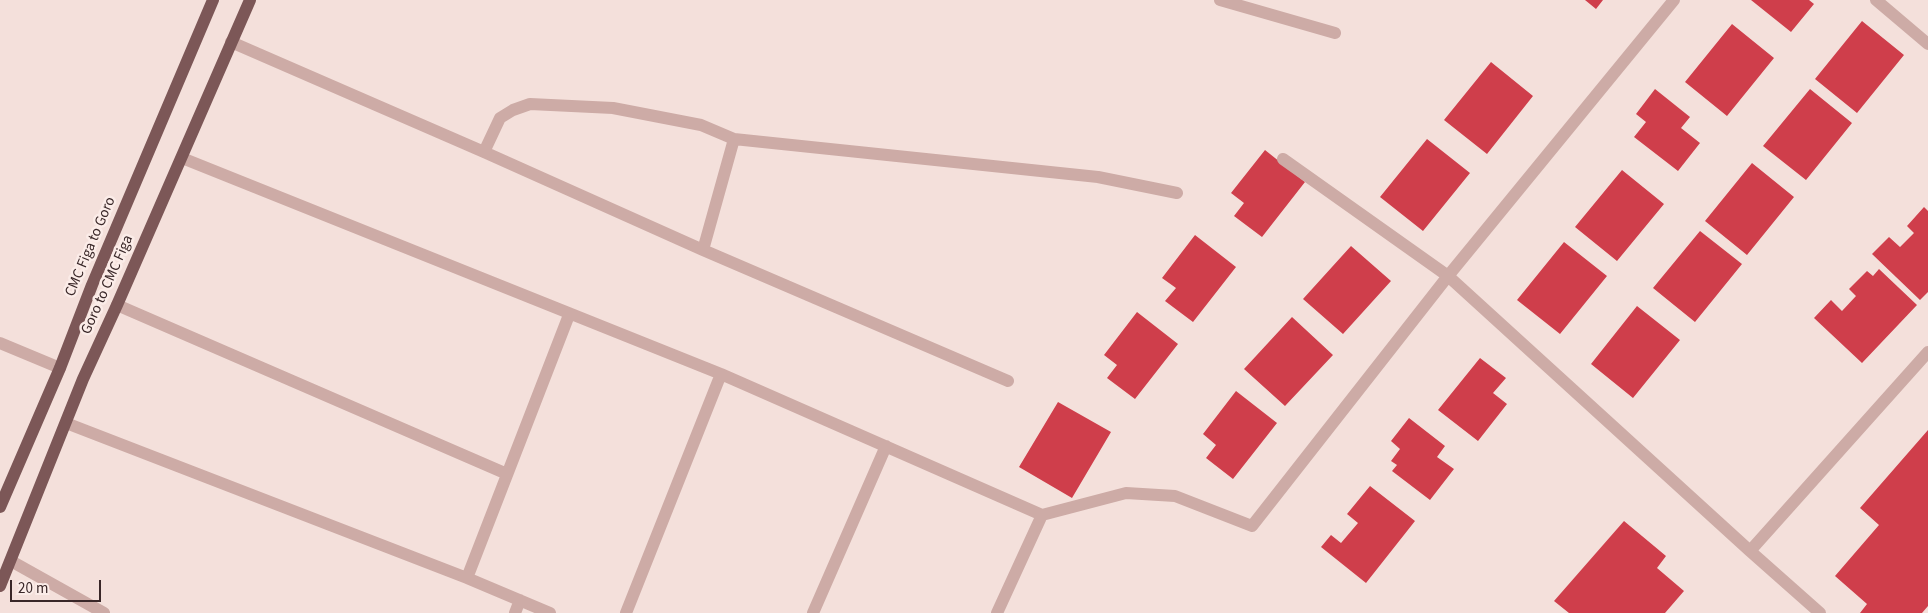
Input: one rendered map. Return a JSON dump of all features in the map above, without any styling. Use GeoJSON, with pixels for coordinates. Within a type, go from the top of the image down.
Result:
{"type":"FeatureCollection","features":[{"type":"Feature","properties":{"kind":"main road","name":"CMC Figa to Goro"},"geometry":{"type":"LineString","coordinates":[[0,507],[213,0]]}},
{"type":"Feature","properties":{"kind":"main road","name":"Goro to CMC Figa"},"geometry":{"type":"LineString","coordinates":[[0,586],[83,379],[250,0]]}},
{"type":"Feature","properties":{"kind":"street"},"geometry":{"type":"LineString","coordinates":[[1220,0],[1334,33]]}},
{"type":"Feature","properties":{"kind":"street"},"geometry":{"type":"LineString","coordinates":[[182,158],[721,374],[1042,516],[1126,493],[1175,496],[1252,526],[1448,276],[1674,0]]}},
{"type":"Feature","properties":{"kind":"street"},"geometry":{"type":"LineString","coordinates":[[1876,0],[1928,44]]}},
{"type":"Feature","properties":{"kind":"street"},"geometry":{"type":"LineString","coordinates":[[232,42],[703,250],[1008,381]]}},
{"type":"Feature","properties":{"kind":"street"},"geometry":{"type":"LineString","coordinates":[[484,152],[500,118],[513,110],[530,104],[613,108],[701,125],[734,139],[1098,177],[1176,193]]}},
{"type":"Feature","properties":{"kind":"street"},"geometry":{"type":"LineString","coordinates":[[703,250],[734,139]]}},
{"type":"Feature","properties":{"kind":"street"},"geometry":{"type":"LineString","coordinates":[[1283,159],[1448,276],[1820,613]]}},
{"type":"Feature","properties":{"kind":"street"},"geometry":{"type":"LineString","coordinates":[[117,305],[507,474]]}},
{"type":"Feature","properties":{"kind":"street"},"geometry":{"type":"LineString","coordinates":[[467,578],[569,314]]}},
{"type":"Feature","properties":{"kind":"street"},"geometry":{"type":"LineString","coordinates":[[0,343],[60,368]]}},
{"type":"Feature","properties":{"kind":"street"},"geometry":{"type":"LineString","coordinates":[[1750,551],[1928,352]]}},
{"type":"Feature","properties":{"kind":"street"},"geometry":{"type":"LineString","coordinates":[[626,613],[721,374]]}},
{"type":"Feature","properties":{"kind":"street"},"geometry":{"type":"LineString","coordinates":[[66,423],[467,578],[550,613]]}},
{"type":"Feature","properties":{"kind":"street"},"geometry":{"type":"LineString","coordinates":[[813,613],[886,446]]}},
{"type":"Feature","properties":{"kind":"street"},"geometry":{"type":"LineString","coordinates":[[996,613],[1042,516]]}},
{"type":"Feature","properties":{"kind":"street"},"geometry":{"type":"LineString","coordinates":[[10,561],[104,613]]}},
{"type":"Feature","properties":{"kind":"street"},"geometry":{"type":"LineString","coordinates":[[515,613],[520,600]]}},
{"type":"Feature","properties":{"kind":"building"},"geometry":{"type":"Polygon","coordinates":[[[1585,0],[1603,0],[1596,9],[1585,0]]]}},
{"type":"Feature","properties":{"kind":"building"},"geometry":{"type":"Polygon","coordinates":[[[1751,0],[1809,0],[1814,4],[1791,32],[1751,0]]]}},
{"type":"Feature","properties":{"kind":"building"},"geometry":{"type":"Polygon","coordinates":[[[1862,21],[1904,55],[1857,113],[1815,79],[1862,21]]]}},
{"type":"Feature","properties":{"kind":"building"},"geometry":{"type":"Polygon","coordinates":[[[1732,24],[1774,58],[1727,116],[1685,82],[1732,24]]]}},
{"type":"Feature","properties":{"kind":"building"},"geometry":{"type":"Polygon","coordinates":[[[1491,62],[1533,96],[1487,154],[1444,120],[1491,62]]]}},
{"type":"Feature","properties":{"kind":"building"},"geometry":{"type":"Polygon","coordinates":[[[1655,89],[1690,117],[1681,128],[1700,143],[1678,171],[1634,137],[1646,122],[1636,114],[1655,89]]]}},
{"type":"Feature","properties":{"kind":"building"},"geometry":{"type":"Polygon","coordinates":[[[1810,89],[1852,123],[1806,180],[1763,146],[1810,89]]]}},
{"type":"Feature","properties":{"kind":"building"},"geometry":{"type":"Polygon","coordinates":[[[1427,139],[1470,173],[1423,231],[1380,197],[1427,139]]]}},
{"type":"Feature","properties":{"kind":"building"},"geometry":{"type":"Polygon","coordinates":[[[1265,150],[1305,182],[1262,237],[1234,216],[1244,203],[1231,193],[1265,150]]]}},
{"type":"Feature","properties":{"kind":"building"},"geometry":{"type":"Polygon","coordinates":[[[1752,163],[1794,197],[1747,255],[1705,221],[1752,163]]]}},
{"type":"Feature","properties":{"kind":"building"},"geometry":{"type":"Polygon","coordinates":[[[1622,170],[1664,204],[1617,261],[1575,227],[1622,170]]]}},
{"type":"Feature","properties":{"kind":"building"},"geometry":{"type":"Polygon","coordinates":[[[1924,207],[1928,211],[1928,292],[1920,300],[1872,254],[1889,237],[1900,247],[1914,233],[1907,226],[1924,207]]]}},
{"type":"Feature","properties":{"kind":"building"},"geometry":{"type":"Polygon","coordinates":[[[1700,231],[1742,264],[1695,322],[1653,288],[1700,231]]]}},
{"type":"Feature","properties":{"kind":"building"},"geometry":{"type":"Polygon","coordinates":[[[1195,235],[1236,267],[1193,322],[1165,301],[1176,288],[1162,278],[1195,235]]]}},
{"type":"Feature","properties":{"kind":"building"},"geometry":{"type":"Polygon","coordinates":[[[1564,242],[1607,276],[1560,334],[1517,300],[1564,242]]]}},
{"type":"Feature","properties":{"kind":"building"},"geometry":{"type":"Polygon","coordinates":[[[1351,246],[1391,281],[1343,334],[1303,299],[1351,246]]]}},
{"type":"Feature","properties":{"kind":"building"},"geometry":{"type":"Polygon","coordinates":[[[1879,269],[1917,305],[1862,363],[1814,318],[1831,300],[1842,311],[1856,296],[1849,289],[1867,271],[1873,276],[1879,269]]]}},
{"type":"Feature","properties":{"kind":"building"},"geometry":{"type":"Polygon","coordinates":[[[1637,306],[1680,340],[1633,398],[1591,364],[1637,306]]]}},
{"type":"Feature","properties":{"kind":"building"},"geometry":{"type":"Polygon","coordinates":[[[1137,312],[1178,344],[1135,399],[1107,378],[1117,365],[1104,355],[1137,312]]]}},
{"type":"Feature","properties":{"kind":"building"},"geometry":{"type":"Polygon","coordinates":[[[1292,317],[1333,355],[1285,406],[1244,369],[1292,317]]]}},
{"type":"Feature","properties":{"kind":"building"},"geometry":{"type":"Polygon","coordinates":[[[1480,358],[1506,378],[1493,393],[1507,404],[1478,441],[1438,410],[1480,358]]]}},
{"type":"Feature","properties":{"kind":"building"},"geometry":{"type":"Polygon","coordinates":[[[1236,391],[1277,423],[1233,479],[1206,458],[1216,445],[1203,434],[1236,391]]]}},
{"type":"Feature","properties":{"kind":"building"},"geometry":{"type":"Polygon","coordinates":[[[1058,402],[1111,432],[1072,498],[1019,467],[1058,402]]]}},
{"type":"Feature","properties":{"kind":"building"},"geometry":{"type":"Polygon","coordinates":[[[1409,418],[1445,446],[1437,457],[1454,469],[1430,500],[1392,471],[1397,465],[1391,461],[1400,449],[1391,441],[1409,418]]]}},
{"type":"Feature","properties":{"kind":"building"},"geometry":{"type":"Polygon","coordinates":[[[1928,430],[1928,606],[1922,613],[1860,613],[1867,604],[1835,576],[1879,525],[1860,508],[1928,430]]]}},
{"type":"Feature","properties":{"kind":"building"},"geometry":{"type":"Polygon","coordinates":[[[1370,486],[1415,521],[1366,583],[1321,547],[1331,535],[1341,543],[1358,523],[1347,514],[1370,486]]]}},
{"type":"Feature","properties":{"kind":"building"},"geometry":{"type":"Polygon","coordinates":[[[1624,521],[1666,556],[1657,568],[1684,591],[1665,613],[1569,613],[1554,601],[1624,521]]]}}]}
